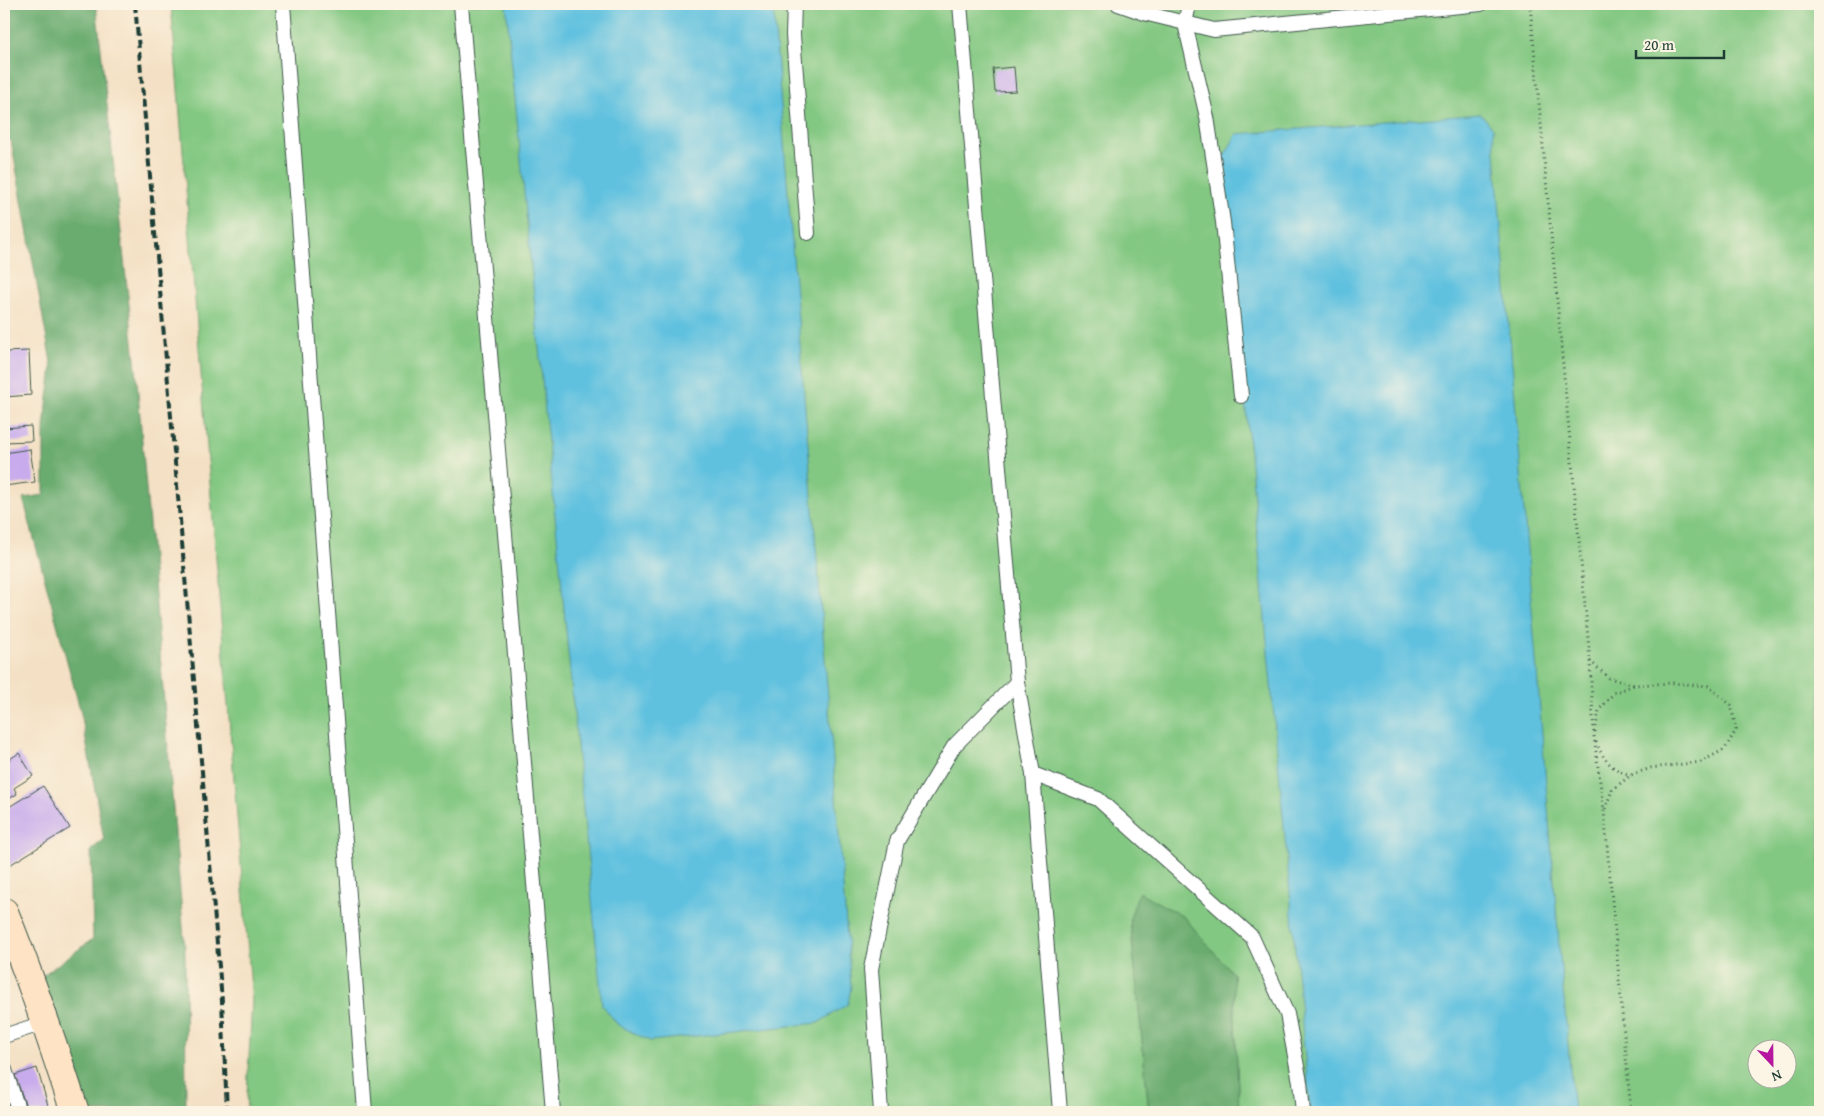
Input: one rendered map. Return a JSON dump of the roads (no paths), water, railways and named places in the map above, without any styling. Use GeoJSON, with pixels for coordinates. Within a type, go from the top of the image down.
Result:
{"type":"FeatureCollection","features":[{"type":"Feature","properties":{"kind":"main road"},"geometry":{"type":"LineString","coordinates":[[4,912],[46,1022],[75,1112]]}},
{"type":"Feature","properties":{"kind":"lane"},"geometry":{"type":"LineString","coordinates":[[283,4],[366,1112]]}},
{"type":"Feature","properties":{"kind":"lane"},"geometry":{"type":"LineString","coordinates":[[460,4],[553,1112]]}},
{"type":"Feature","properties":{"kind":"lane"},"geometry":{"type":"LineString","coordinates":[[794,4],[793,35],[808,232]]}},
{"type":"Feature","properties":{"kind":"lane"},"geometry":{"type":"LineString","coordinates":[[960,4],[1017,682],[1033,774],[1060,1112]]}},
{"type":"Feature","properties":{"kind":"lane"},"geometry":{"type":"LineString","coordinates":[[1118,4],[1144,13],[1214,30],[1481,4]]}},
{"type":"Feature","properties":{"kind":"lane"},"geometry":{"type":"LineString","coordinates":[[1189,4],[1185,24],[1207,117],[1223,222],[1240,396]]}},
{"type":"Feature","properties":{"kind":"lane"},"geometry":{"type":"LineString","coordinates":[[881,1112],[871,969],[897,841],[954,746],[1017,682]]}},
{"type":"Feature","properties":{"kind":"lane"},"geometry":{"type":"LineString","coordinates":[[1033,774],[1098,799],[1252,937],[1287,1014],[1300,1082],[1303,1112]]}},
{"type":"Feature","properties":{"kind":"lane"},"geometry":{"type":"LineString","coordinates":[[4,1036],[46,1022]]}},
{"type":"Feature","properties":{"kind":"lane"},"geometry":{"type":"LineString","coordinates":[[4,1067],[18,1109]]}},
{"type":"Feature","properties":{"kind":"water"},"geometry":{"type":"Polygon","coordinates":[[[506,4],[773,4],[851,987],[848,1004],[818,1023],[650,1041],[618,1025],[602,1005],[506,4]]]}},
{"type":"Feature","properties":{"kind":"water"},"geometry":{"type":"Polygon","coordinates":[[[1481,114],[1493,128],[1574,1112],[1310,1112],[1223,158],[1237,134],[1481,114]]]}},
{"type":"Feature","properties":{"kind":"railway"},"geometry":{"type":"LineString","coordinates":[[135,4],[222,1001],[227,1112]]}}]}
